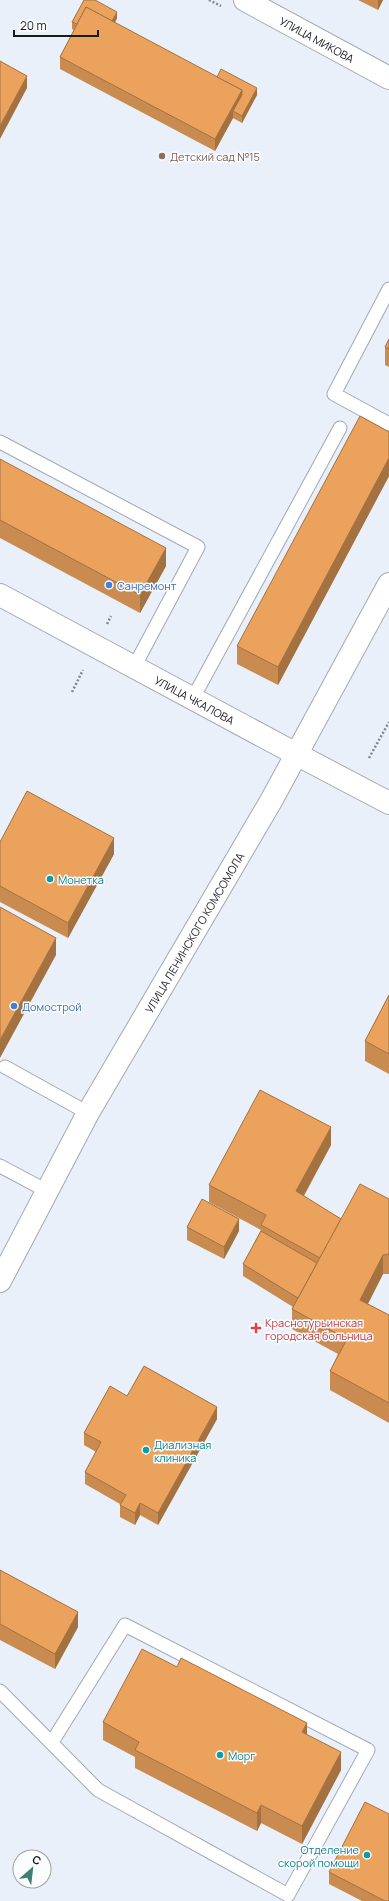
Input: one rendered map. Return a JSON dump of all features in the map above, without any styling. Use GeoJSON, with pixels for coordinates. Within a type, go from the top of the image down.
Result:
{"type":"FeatureCollection","features":[{"type":"Feature","properties":{"kind":"main road","name":"УЛИЦА МИКОВА"},"geometry":{"type":"LineString","coordinates":[[245,0],[389,78]]}},
{"type":"Feature","properties":{"kind":"main road","name":"УЛИЦА ЛЕНИНСКОГО КОМСОМОЛА"},"geometry":{"type":"LineString","coordinates":[[0,1281],[88,1113],[271,801],[389,584]]}},
{"type":"Feature","properties":{"kind":"main road","name":"УЛИЦА ЧКАЛОВА"},"geometry":{"type":"LineString","coordinates":[[0,595],[296,754],[387,796]]}},
{"type":"Feature","properties":{"kind":"lane"},"geometry":{"type":"LineString","coordinates":[[389,290],[334,394],[389,424]]}},
{"type":"Feature","properties":{"kind":"lane"},"geometry":{"type":"LineString","coordinates":[[193,698],[340,428]]}},
{"type":"Feature","properties":{"kind":"lane"},"geometry":{"type":"LineString","coordinates":[[0,442],[198,547],[134,667]]}},
{"type":"Feature","properties":{"kind":"lane"},"geometry":{"type":"LineString","coordinates":[[5,1067],[88,1113]]}},
{"type":"Feature","properties":{"kind":"lane"},"geometry":{"type":"LineString","coordinates":[[0,1166],[47,1191]]}},
{"type":"Feature","properties":{"kind":"lane"},"geometry":{"type":"LineString","coordinates":[[0,1691],[98,1790],[288,1895],[368,1750],[125,1625],[52,1742]]}},
{"type":"Feature","properties":{"kind":"path"},"geometry":{"type":"LineString","coordinates":[[369,758],[389,722]]}},
{"type":"Feature","properties":{"kind":"building"},"geometry":{"type":"Polygon","coordinates":[[[84,0],[95,0],[117,12],[112,21],[86,7],[77,24],[72,22],[84,0]]]}},
{"type":"Feature","properties":{"kind":"building"},"geometry":{"type":"Polygon","coordinates":[[[86,7],[242,90],[215,139],[60,57],[86,7]]]}},
{"type":"Feature","properties":{"kind":"building"},"geometry":{"type":"Polygon","coordinates":[[[0,61],[27,76],[0,126],[0,61]]]}},
{"type":"Feature","properties":{"kind":"building"},"geometry":{"type":"Polygon","coordinates":[[[221,69],[257,88],[242,116],[233,111],[242,95],[242,90],[217,77],[221,69]]]}},
{"type":"Feature","properties":{"kind":"building"},"geometry":{"type":"Polygon","coordinates":[[[389,339],[389,349],[385,347],[389,339]]]}},
{"type":"Feature","properties":{"kind":"building"},"geometry":{"type":"Polygon","coordinates":[[[360,416],[389,432],[389,458],[278,667],[237,646],[360,416]]]}},
{"type":"Feature","properties":{"kind":"building"},"geometry":{"type":"Polygon","coordinates":[[[0,459],[166,548],[140,595],[0,520],[0,459]]]}},
{"type":"Feature","properties":{"kind":"building","name":"Монетка"},"geometry":{"type":"Polygon","coordinates":[[[27,791],[114,838],[68,923],[0,886],[0,842],[27,791]]]}},
{"type":"Feature","properties":{"kind":"building","name":"Домострой"},"geometry":{"type":"Polygon","coordinates":[[[0,907],[56,938],[0,1040],[0,907]]]}},
{"type":"Feature","properties":{"kind":"building"},"geometry":{"type":"Polygon","coordinates":[[[389,995],[389,1054],[365,1041],[389,995]]]}},
{"type":"Feature","properties":{"kind":"building"},"geometry":{"type":"Polygon","coordinates":[[[260,1090],[331,1127],[296,1191],[341,1219],[320,1258],[261,1225],[266,1215],[209,1185],[260,1090]]]}},
{"type":"Feature","properties":{"kind":"building"},"geometry":{"type":"Polygon","coordinates":[[[360,1184],[389,1199],[389,1254],[383,1255],[360,1300],[389,1315],[389,1403],[330,1371],[347,1339],[292,1309],[360,1184]]]}},
{"type":"Feature","properties":{"kind":"building"},"geometry":{"type":"Polygon","coordinates":[[[202,1199],[239,1219],[224,1247],[187,1227],[202,1199]]]}},
{"type":"Feature","properties":{"kind":"building"},"geometry":{"type":"Polygon","coordinates":[[[261,1231],[317,1263],[298,1298],[243,1264],[261,1231]]]}},
{"type":"Feature","properties":{"kind":"building","name":"Диализная клиника"},"geometry":{"type":"Polygon","coordinates":[[[144,1366],[217,1407],[158,1513],[140,1503],[135,1513],[120,1505],[126,1495],[85,1472],[101,1442],[84,1433],[110,1386],[127,1396],[144,1366]]]}},
{"type":"Feature","properties":{"kind":"building"},"geometry":{"type":"Polygon","coordinates":[[[0,1570],[78,1612],[55,1654],[0,1624],[0,1570]]]}},
{"type":"Feature","properties":{"kind":"building","name":"Морг"},"geometry":{"type":"Polygon","coordinates":[[[142,1649],[177,1667],[181,1658],[307,1723],[302,1732],[341,1752],[302,1826],[261,1805],[257,1813],[135,1750],[139,1742],[103,1722],[142,1649]]]}},
{"type":"Feature","properties":{"kind":"building","name":"Отделение скорой помощи"},"geometry":{"type":"Polygon","coordinates":[[[365,1802],[389,1814],[389,1901],[385,1901],[329,1872],[365,1802]]]}},
{"type":"Feature","properties":{"kind":"place","name":"Детский сад №15"},"geometry":{"type":"Point","coordinates":[162,156]}},
{"type":"Feature","properties":{"kind":"place","name":"Санремонт"},"geometry":{"type":"Point","coordinates":[109,585]}},
{"type":"Feature","properties":{"kind":"place","name":"Монетка"},"geometry":{"type":"Point","coordinates":[50,879]}},
{"type":"Feature","properties":{"kind":"place","name":"Домострой"},"geometry":{"type":"Point","coordinates":[14,1006]}},
{"type":"Feature","properties":{"kind":"place","name":"Краснотурьинская городская больница"},"geometry":{"type":"Point","coordinates":[256,1328]}},
{"type":"Feature","properties":{"kind":"place","name":"Диализная клиника"},"geometry":{"type":"Point","coordinates":[146,1450]}},
{"type":"Feature","properties":{"kind":"place","name":"Морг"},"geometry":{"type":"Point","coordinates":[220,1755]}},
{"type":"Feature","properties":{"kind":"place","name":"Отделение скорой помощи"},"geometry":{"type":"Point","coordinates":[367,1855]}}]}
